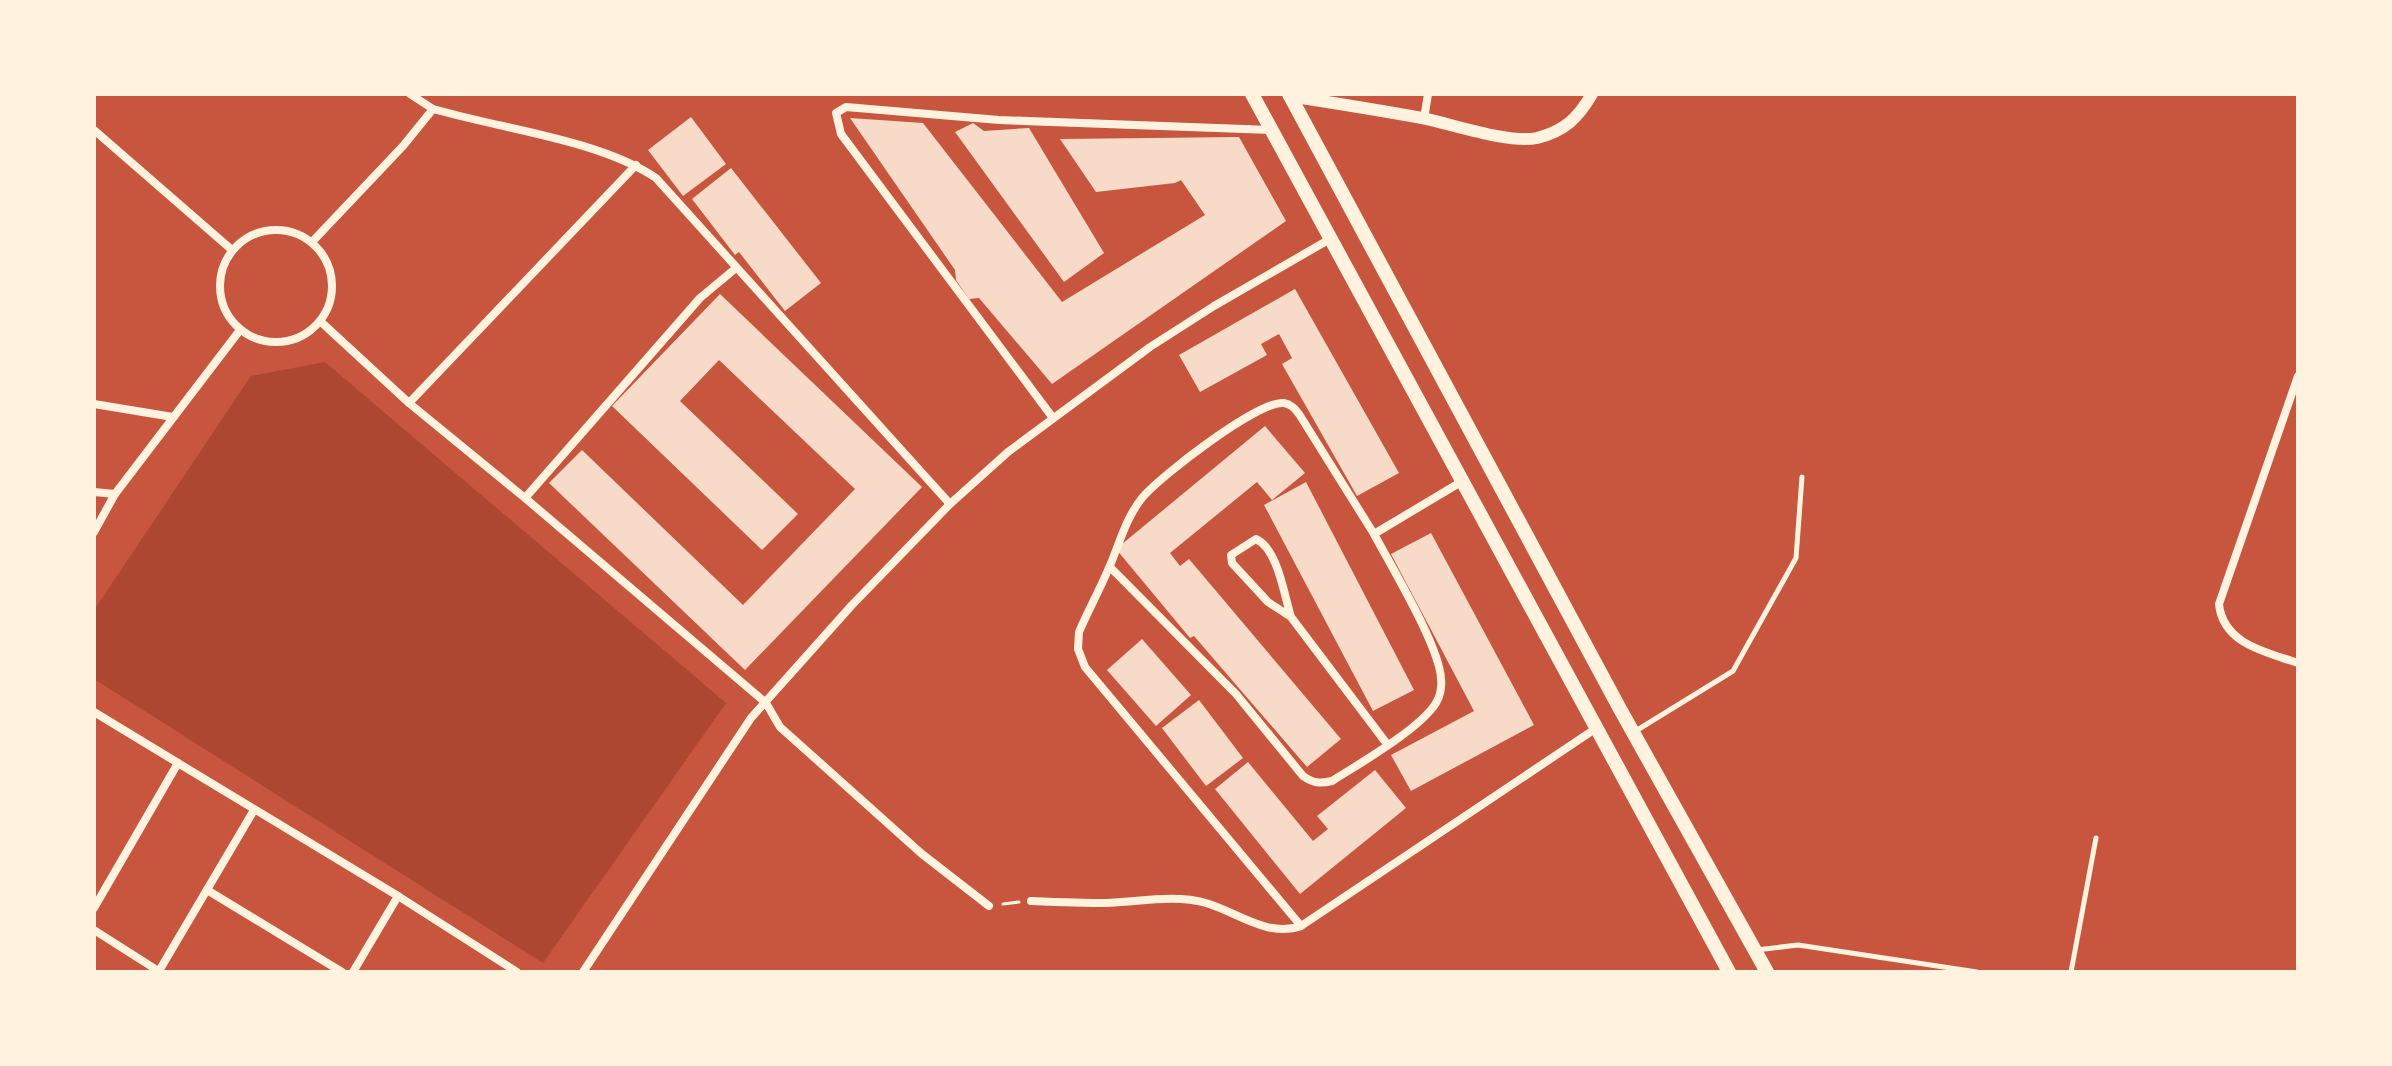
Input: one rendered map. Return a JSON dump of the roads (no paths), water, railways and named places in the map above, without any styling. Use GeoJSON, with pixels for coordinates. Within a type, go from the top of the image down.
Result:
{"type":"FeatureCollection","features":[{"type":"Feature","properties":{"kind":"main road"},"geometry":{"type":"LineString","coordinates":[[1252,94],[1729,972]]}},
{"type":"Feature","properties":{"kind":"main road"},"geometry":{"type":"LineString","coordinates":[[1289,95],[1633,733],[1767,972]]}},
{"type":"Feature","properties":{"kind":"street"},"geometry":{"type":"LineString","coordinates":[[410,94],[433,109],[606,153],[636,165],[656,178],[950,504]]}},
{"type":"Feature","properties":{"kind":"street"},"geometry":{"type":"LineString","coordinates":[[1424,119],[1428,94]]}},
{"type":"Feature","properties":{"kind":"street"},"geometry":{"type":"LineString","coordinates":[[1289,95],[1501,136],[1533,139],[1558,131],[1579,115],[1592,94]]}},
{"type":"Feature","properties":{"kind":"street"},"geometry":{"type":"LineString","coordinates":[[1053,418],[841,134],[836,113],[846,107],[999,120],[1271,130]]}},
{"type":"Feature","properties":{"kind":"street"},"geometry":{"type":"LineString","coordinates":[[312,242],[403,146],[433,109]]}},
{"type":"Feature","properties":{"kind":"street"},"geometry":{"type":"LineString","coordinates":[[95,133],[232,250]]}},
{"type":"Feature","properties":{"kind":"street"},"geometry":{"type":"LineString","coordinates":[[409,403],[636,165]]}},
{"type":"Feature","properties":{"kind":"street"},"geometry":{"type":"LineString","coordinates":[[270,229],[292,231],[312,242],[326,259],[332,280],[330,302],[320,321],[303,336],[282,342],[260,340],[240,330],[226,313],[219,292],[221,270],[232,250],[249,236],[270,229]]}},
{"type":"Feature","properties":{"kind":"street"},"geometry":{"type":"LineString","coordinates":[[583,972],[751,718],[852,605],[950,504],[1008,452],[1189,322],[1286,262],[1330,239]]}},
{"type":"Feature","properties":{"kind":"street"},"geometry":{"type":"LineString","coordinates":[[525,498],[700,298],[736,268]]}},
{"type":"Feature","properties":{"kind":"street"},"geometry":{"type":"LineString","coordinates":[[320,321],[409,403],[766,703],[780,727],[922,854],[989,906]]}},
{"type":"Feature","properties":{"kind":"street"},"geometry":{"type":"LineString","coordinates":[[94,532],[115,494],[240,330]]}},
{"type":"Feature","properties":{"kind":"street"},"geometry":{"type":"LineString","coordinates":[[2298,376],[2219,604],[2223,622],[2235,637],[2298,663]]}},
{"type":"Feature","properties":{"kind":"street"},"geometry":{"type":"LineString","coordinates":[[1110,567],[1236,694],[1303,776],[1322,784],[1332,781],[1421,720],[1436,704],[1441,680],[1434,652],[1374,534],[1299,414],[1291,405],[1282,403],[1267,407],[1231,427],[1186,459],[1142,497],[1130,517],[1079,632],[1078,649],[1085,667],[1301,926]]}},
{"type":"Feature","properties":{"kind":"street"},"geometry":{"type":"LineString","coordinates":[[94,404],[173,417]]}},
{"type":"Feature","properties":{"kind":"street"},"geometry":{"type":"LineString","coordinates":[[1374,534],[1461,482]]}},
{"type":"Feature","properties":{"kind":"street"},"geometry":{"type":"LineString","coordinates":[[94,492],[115,494]]}},
{"type":"Feature","properties":{"kind":"street"},"geometry":{"type":"LineString","coordinates":[[1291,617],[1268,602],[1232,563],[1231,555],[1248,542],[1256,539],[1264,543],[1271,553],[1291,617],[1387,744]]}},
{"type":"Feature","properties":{"kind":"street"},"geometry":{"type":"LineString","coordinates":[[94,712],[398,896],[517,972]]}},
{"type":"Feature","properties":{"kind":"street"},"geometry":{"type":"LineString","coordinates":[[1031,901],[1106,903],[1190,900],[1271,928],[1291,930],[1595,729]]}},
{"type":"Feature","properties":{"kind":"street"},"geometry":{"type":"LineString","coordinates":[[94,908],[178,763]]}},
{"type":"Feature","properties":{"kind":"street"},"geometry":{"type":"LineString","coordinates":[[94,930],[160,972],[254,810]]}},
{"type":"Feature","properties":{"kind":"street"},"geometry":{"type":"LineString","coordinates":[[207,890],[342,972]]}},
{"type":"Feature","properties":{"kind":"street"},"geometry":{"type":"LineString","coordinates":[[353,972],[398,896]]}},
{"type":"Feature","properties":{"kind":"lane"},"geometry":{"type":"LineString","coordinates":[[1633,733],[1733,671],[1796,558],[1802,477]]}},
{"type":"Feature","properties":{"kind":"lane"},"geometry":{"type":"LineString","coordinates":[[2071,972],[2096,838]]}},
{"type":"Feature","properties":{"kind":"lane"},"geometry":{"type":"LineString","coordinates":[[1755,950],[1798,945],[1977,972]]}}]}
